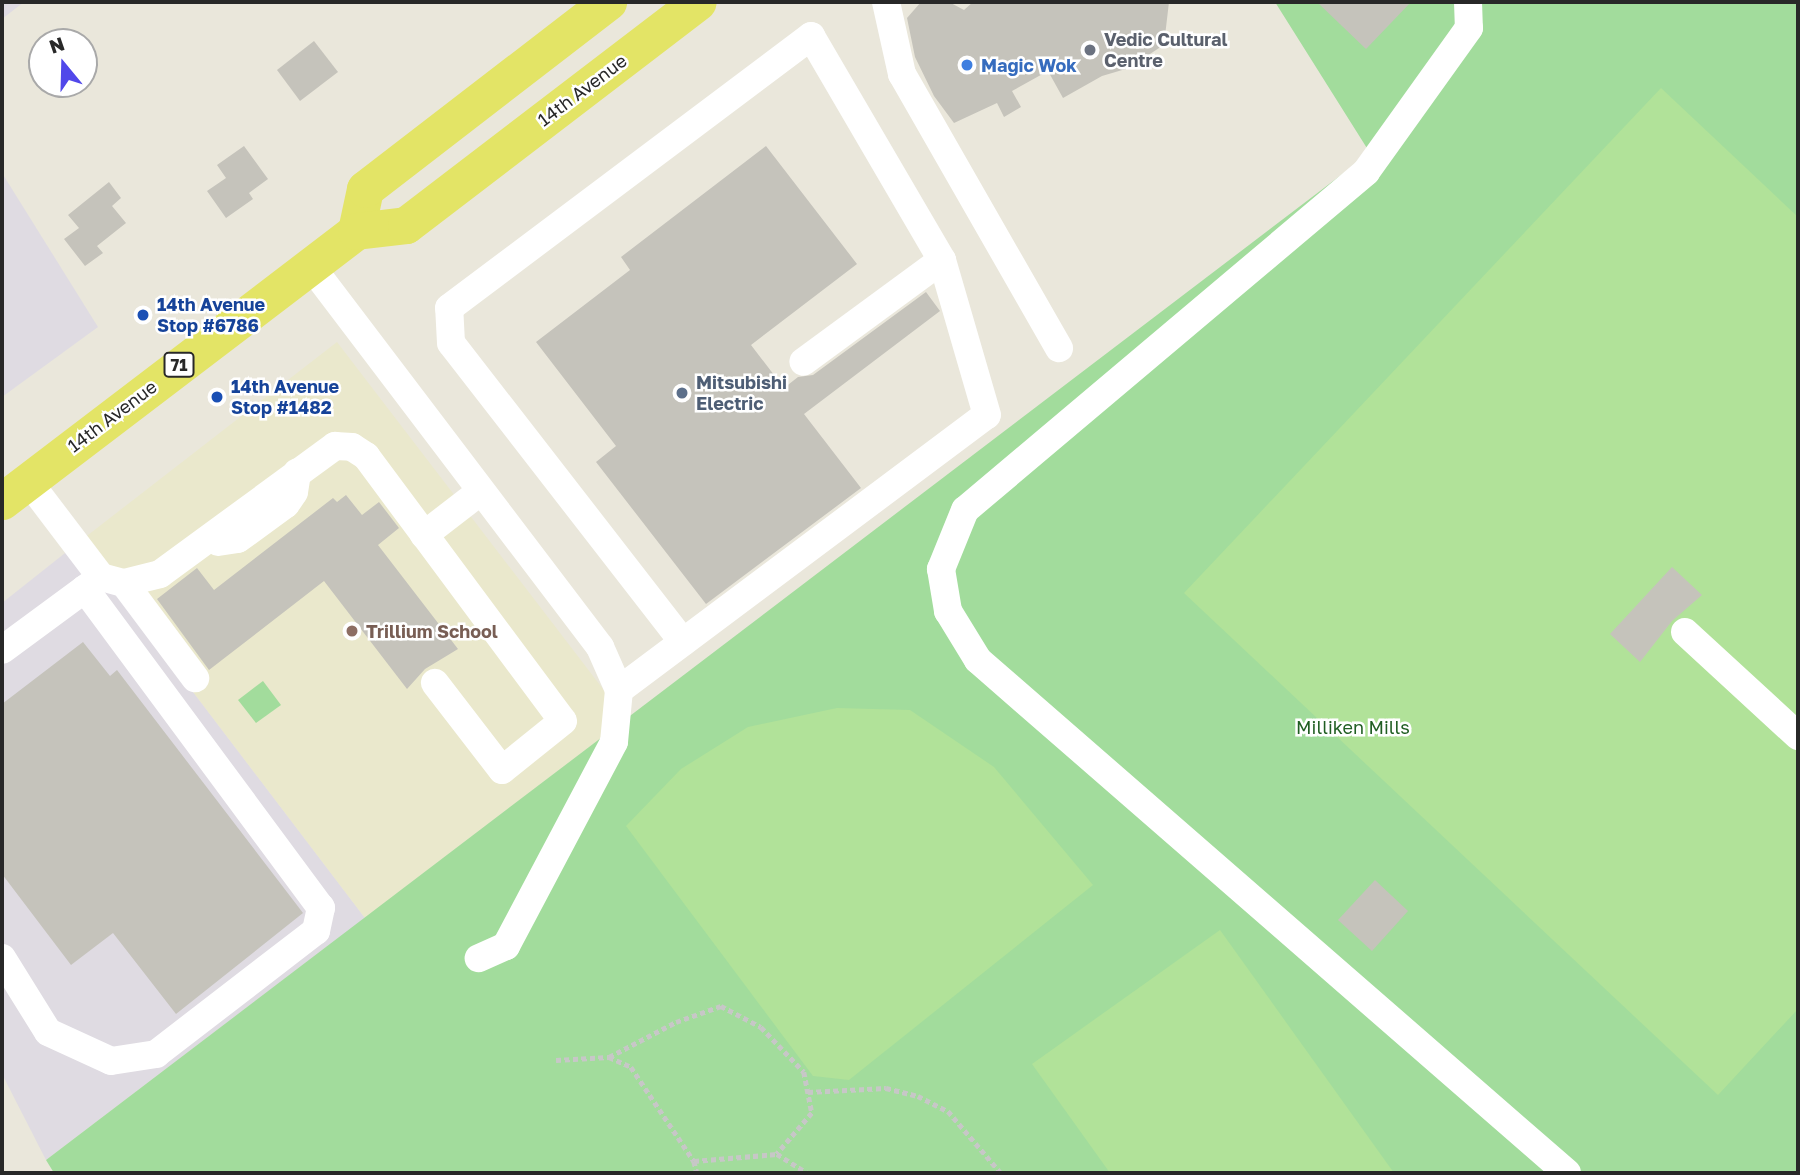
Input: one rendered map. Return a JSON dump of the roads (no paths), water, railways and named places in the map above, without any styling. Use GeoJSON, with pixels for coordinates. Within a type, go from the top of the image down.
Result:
{"type":"FeatureCollection","features":[{"type":"Feature","properties":{"kind":"main road"},"geometry":{"type":"LineString","coordinates":[[356,231],[365,189],[608,2]]}},
{"type":"Feature","properties":{"kind":"main road","name":"14th Avenue"},"geometry":{"type":"LineString","coordinates":[[15,491],[356,231],[406,225],[698,2]]}},
{"type":"Feature","properties":{"kind":"lane"},"geometry":{"type":"LineString","coordinates":[[886,2],[902,74],[1059,348]]}},
{"type":"Feature","properties":{"kind":"lane"},"geometry":{"type":"LineString","coordinates":[[1468,2],[1469,28],[1366,172],[965,510],[941,569],[948,611],[978,660],[1567,1173]]}},
{"type":"Feature","properties":{"kind":"lane"},"geometry":{"type":"LineString","coordinates":[[619,690],[987,415],[942,260],[811,36],[449,308],[451,343],[683,642]]}},
{"type":"Feature","properties":{"kind":"lane"},"geometry":{"type":"LineString","coordinates":[[803,362],[942,260]]}},
{"type":"Feature","properties":{"kind":"lane"},"geometry":{"type":"LineString","coordinates":[[310,265],[600,648],[619,690],[614,742],[506,946],[478,958]]}},
{"type":"Feature","properties":{"kind":"lane"},"geometry":{"type":"LineString","coordinates":[[2,650],[103,583],[160,574],[335,446],[352,447],[366,456],[563,721],[502,770],[435,683]]}},
{"type":"Feature","properties":{"kind":"lane"},"geometry":{"type":"LineString","coordinates":[[15,491],[195,678]]}},
{"type":"Feature","properties":{"kind":"lane"},"geometry":{"type":"LineString","coordinates":[[424,535],[481,491]]}},
{"type":"Feature","properties":{"kind":"lane"},"geometry":{"type":"LineString","coordinates":[[2,958],[48,1032],[111,1061],[156,1054],[316,931],[321,908],[103,583]]}},
{"type":"Feature","properties":{"kind":"lane"},"geometry":{"type":"LineString","coordinates":[[1685,632],[1798,736]]}},
{"type":"Feature","properties":{"kind":"place","name":"Vedic Cultural Centre"},"geometry":{"type":"Point","coordinates":[1090,50]}},
{"type":"Feature","properties":{"kind":"place","name":"Magic Wok"},"geometry":{"type":"Point","coordinates":[967,65]}},
{"type":"Feature","properties":{"kind":"place","name":"14th Avenue Stop #6786"},"geometry":{"type":"Point","coordinates":[143,315]}},
{"type":"Feature","properties":{"kind":"place","name":"Mitsubishi Electric"},"geometry":{"type":"Point","coordinates":[682,393]}},
{"type":"Feature","properties":{"kind":"place","name":"14th Avenue Stop #1482"},"geometry":{"type":"Point","coordinates":[217,397]}},
{"type":"Feature","properties":{"kind":"place","name":"Trillium School"},"geometry":{"type":"Point","coordinates":[352,631]}},
{"type":"Feature","properties":{"kind":"park label","name":"Milliken Mills"},"geometry":{"type":"Point","coordinates":[1353,727]}}]}
